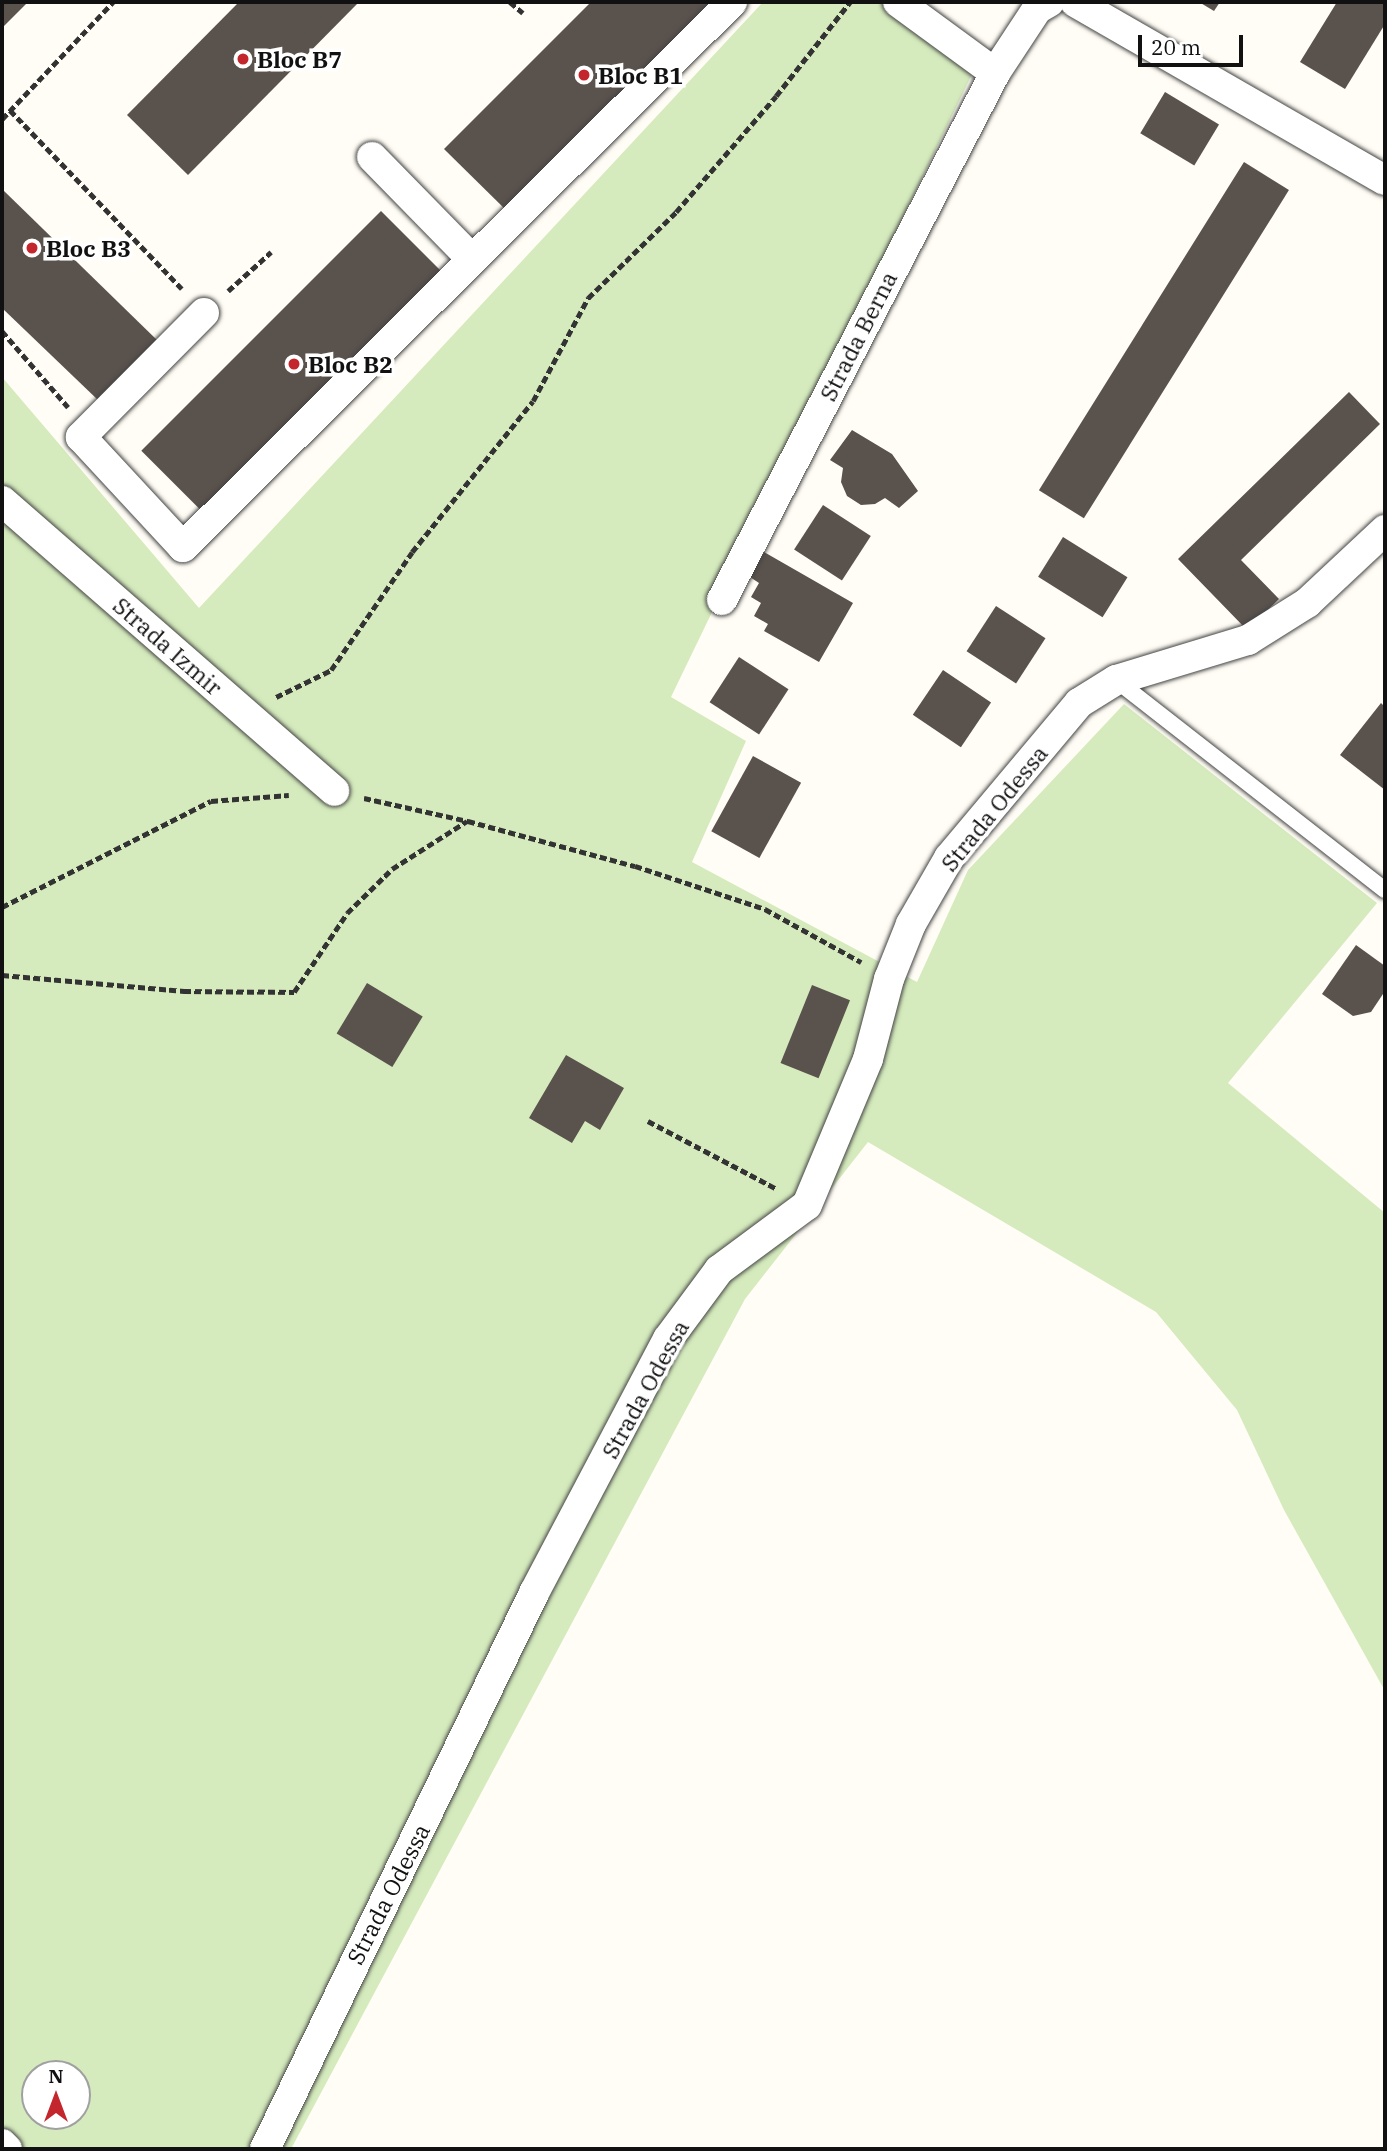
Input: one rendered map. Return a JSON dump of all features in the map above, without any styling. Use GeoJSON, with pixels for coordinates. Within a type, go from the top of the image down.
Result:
{"type":"FeatureCollection","features":[{"type":"Feature","properties":{"kind":"street"},"geometry":{"type":"LineString","coordinates":[[204,313],[81,437],[183,547],[732,2]]}},
{"type":"Feature","properties":{"kind":"street"},"geometry":{"type":"LineString","coordinates":[[898,2],[995,73]]}},
{"type":"Feature","properties":{"kind":"street","name":"Strada Berna"},"geometry":{"type":"LineString","coordinates":[[722,600],[995,73],[1037,9],[1049,2]]}},
{"type":"Feature","properties":{"kind":"street"},"geometry":{"type":"LineString","coordinates":[[1075,2],[1385,180]]}},
{"type":"Feature","properties":{"kind":"street"},"geometry":{"type":"LineString","coordinates":[[372,157],[472,259]]}},
{"type":"Feature","properties":{"kind":"street","name":"Strada Izmir"},"geometry":{"type":"LineString","coordinates":[[2,501],[334,791]]}},
{"type":"Feature","properties":{"kind":"street","name":"Strada Odessa"},"geometry":{"type":"LineString","coordinates":[[265,2149],[534,1593],[668,1339],[719,1270],[807,1205],[868,1059],[889,979],[911,924],[949,858],[1079,703],[1116,680],[1248,640],[1307,603],[1385,530]]}},
{"type":"Feature","properties":{"kind":"street"},"geometry":{"type":"LineString","coordinates":[[2,2144],[6,2149]]}},
{"type":"Feature","properties":{"kind":"lane"},"geometry":{"type":"LineString","coordinates":[[1116,680],[1385,890]]}},
{"type":"Feature","properties":{"kind":"path"},"geometry":{"type":"LineString","coordinates":[[2,119],[113,2]]}},
{"type":"Feature","properties":{"kind":"path"},"geometry":{"type":"LineString","coordinates":[[510,2],[523,13]]}},
{"type":"Feature","properties":{"kind":"path"},"geometry":{"type":"LineString","coordinates":[[244,713],[331,670],[412,552],[533,401],[588,298],[676,212],[776,96],[850,2]]}},
{"type":"Feature","properties":{"kind":"path"},"geometry":{"type":"LineString","coordinates":[[10,110],[204,313],[271,252]]}},
{"type":"Feature","properties":{"kind":"path"},"geometry":{"type":"LineString","coordinates":[[2,331],[88,430]]}},
{"type":"Feature","properties":{"kind":"path"},"geometry":{"type":"LineString","coordinates":[[2,907],[211,801],[334,791],[468,821],[635,866],[765,909],[889,979]]}},
{"type":"Feature","properties":{"kind":"path"},"geometry":{"type":"LineString","coordinates":[[2,975],[184,991],[294,992],[347,913],[392,869],[468,821]]}},
{"type":"Feature","properties":{"kind":"path"},"geometry":{"type":"LineString","coordinates":[[648,1121],[807,1205]]}},
{"type":"Feature","properties":{"kind":"green space"},"geometry":{"type":"Polygon","coordinates":[[[763,2],[887,2],[976,66],[671,697],[746,741],[692,862],[917,982],[968,870],[1124,704],[1377,903],[1228,1083],[1385,1213],[1385,1691],[1284,1510],[1237,1410],[1156,1312],[868,1142],[745,1299],[291,2149],[2,2149],[2,377],[199,608],[763,2]]]}},
{"type":"Feature","properties":{"kind":"building"},"geometry":{"type":"Polygon","coordinates":[[[2,2],[28,2],[2,28],[2,2]]]}},
{"type":"Feature","properties":{"kind":"building","name":"Bloc B7"},"geometry":{"type":"Polygon","coordinates":[[[239,2],[359,2],[188,175],[127,115],[239,2]]]}},
{"type":"Feature","properties":{"kind":"building","name":"Bloc B1"},"geometry":{"type":"Polygon","coordinates":[[[591,2],[724,2],[511,215],[444,149],[591,2]]]}},
{"type":"Feature","properties":{"kind":"building"},"geometry":{"type":"Polygon","coordinates":[[[1199,2],[1220,2],[1214,11],[1199,2]]]}},
{"type":"Feature","properties":{"kind":"building"},"geometry":{"type":"Polygon","coordinates":[[[1337,2],[1385,2],[1385,24],[1345,89],[1300,62],[1337,2]]]}},
{"type":"Feature","properties":{"kind":"building"},"geometry":{"type":"Polygon","coordinates":[[[1165,92],[1219,124],[1194,166],[1140,133],[1165,92]]]}},
{"type":"Feature","properties":{"kind":"building"},"geometry":{"type":"Polygon","coordinates":[[[1244,162],[1289,190],[1084,518],[1039,490],[1244,162]]]}},
{"type":"Feature","properties":{"kind":"building","name":"Bloc B3"},"geometry":{"type":"Polygon","coordinates":[[[2,189],[158,341],[99,401],[2,308],[2,189]]]}},
{"type":"Feature","properties":{"kind":"building","name":"Bloc B2"},"geometry":{"type":"Polygon","coordinates":[[[381,211],[447,277],[207,516],[141,451],[381,211]]]}},
{"type":"Feature","properties":{"kind":"building"},"geometry":{"type":"Polygon","coordinates":[[[1349,392],[1380,424],[1241,560],[1279,599],[1247,630],[1178,559],[1349,392]]]}},
{"type":"Feature","properties":{"kind":"building"},"geometry":{"type":"Polygon","coordinates":[[[852,430],[892,454],[918,491],[899,508],[885,498],[875,504],[861,505],[847,496],[841,482],[843,468],[830,460],[852,430]]]}},
{"type":"Feature","properties":{"kind":"building"},"geometry":{"type":"Polygon","coordinates":[[[823,505],[871,536],[842,580],[794,549],[823,505]]]}},
{"type":"Feature","properties":{"kind":"building"},"geometry":{"type":"Polygon","coordinates":[[[1063,537],[1127,577],[1103,617],[1038,577],[1063,537]]]}},
{"type":"Feature","properties":{"kind":"building"},"geometry":{"type":"Polygon","coordinates":[[[764,552],[853,603],[819,662],[764,631],[768,624],[754,616],[761,603],[751,597],[759,583],[750,577],[764,552]]]}},
{"type":"Feature","properties":{"kind":"building"},"geometry":{"type":"Polygon","coordinates":[[[996,606],[1045,638],[1016,683],[967,651],[996,606]]]}},
{"type":"Feature","properties":{"kind":"building"},"geometry":{"type":"Polygon","coordinates":[[[739,657],[788,689],[759,734],[710,702],[739,657]]]}},
{"type":"Feature","properties":{"kind":"building"},"geometry":{"type":"Polygon","coordinates":[[[943,670],[991,702],[961,747],[913,715],[943,670]]]}},
{"type":"Feature","properties":{"kind":"building"},"geometry":{"type":"Polygon","coordinates":[[[1381,703],[1385,707],[1385,790],[1340,755],[1381,703]]]}},
{"type":"Feature","properties":{"kind":"building"},"geometry":{"type":"Polygon","coordinates":[[[753,756],[801,783],[759,858],[711,831],[753,756]]]}},
{"type":"Feature","properties":{"kind":"building"},"geometry":{"type":"Polygon","coordinates":[[[1356,945],[1385,966],[1385,991],[1371,1012],[1353,1016],[1322,994],[1356,945]]]}},
{"type":"Feature","properties":{"kind":"building"},"geometry":{"type":"Polygon","coordinates":[[[367,983],[423,1016],[392,1067],[337,1034],[367,983]]]}},
{"type":"Feature","properties":{"kind":"building"},"geometry":{"type":"Polygon","coordinates":[[[812,985],[850,1000],[819,1078],[781,1063],[812,985]]]}},
{"type":"Feature","properties":{"kind":"building"},"geometry":{"type":"Polygon","coordinates":[[[566,1055],[624,1088],[600,1130],[585,1121],[572,1143],[529,1118],[566,1055]]]}},
{"type":"Feature","properties":{"kind":"place","name":"Bloc B7"},"geometry":{"type":"Point","coordinates":[243,59]}},
{"type":"Feature","properties":{"kind":"place","name":"Bloc B1"},"geometry":{"type":"Point","coordinates":[584,75]}},
{"type":"Feature","properties":{"kind":"place","name":"Bloc B3"},"geometry":{"type":"Point","coordinates":[32,248]}},
{"type":"Feature","properties":{"kind":"place","name":"Bloc B2"},"geometry":{"type":"Point","coordinates":[294,364]}}]}
